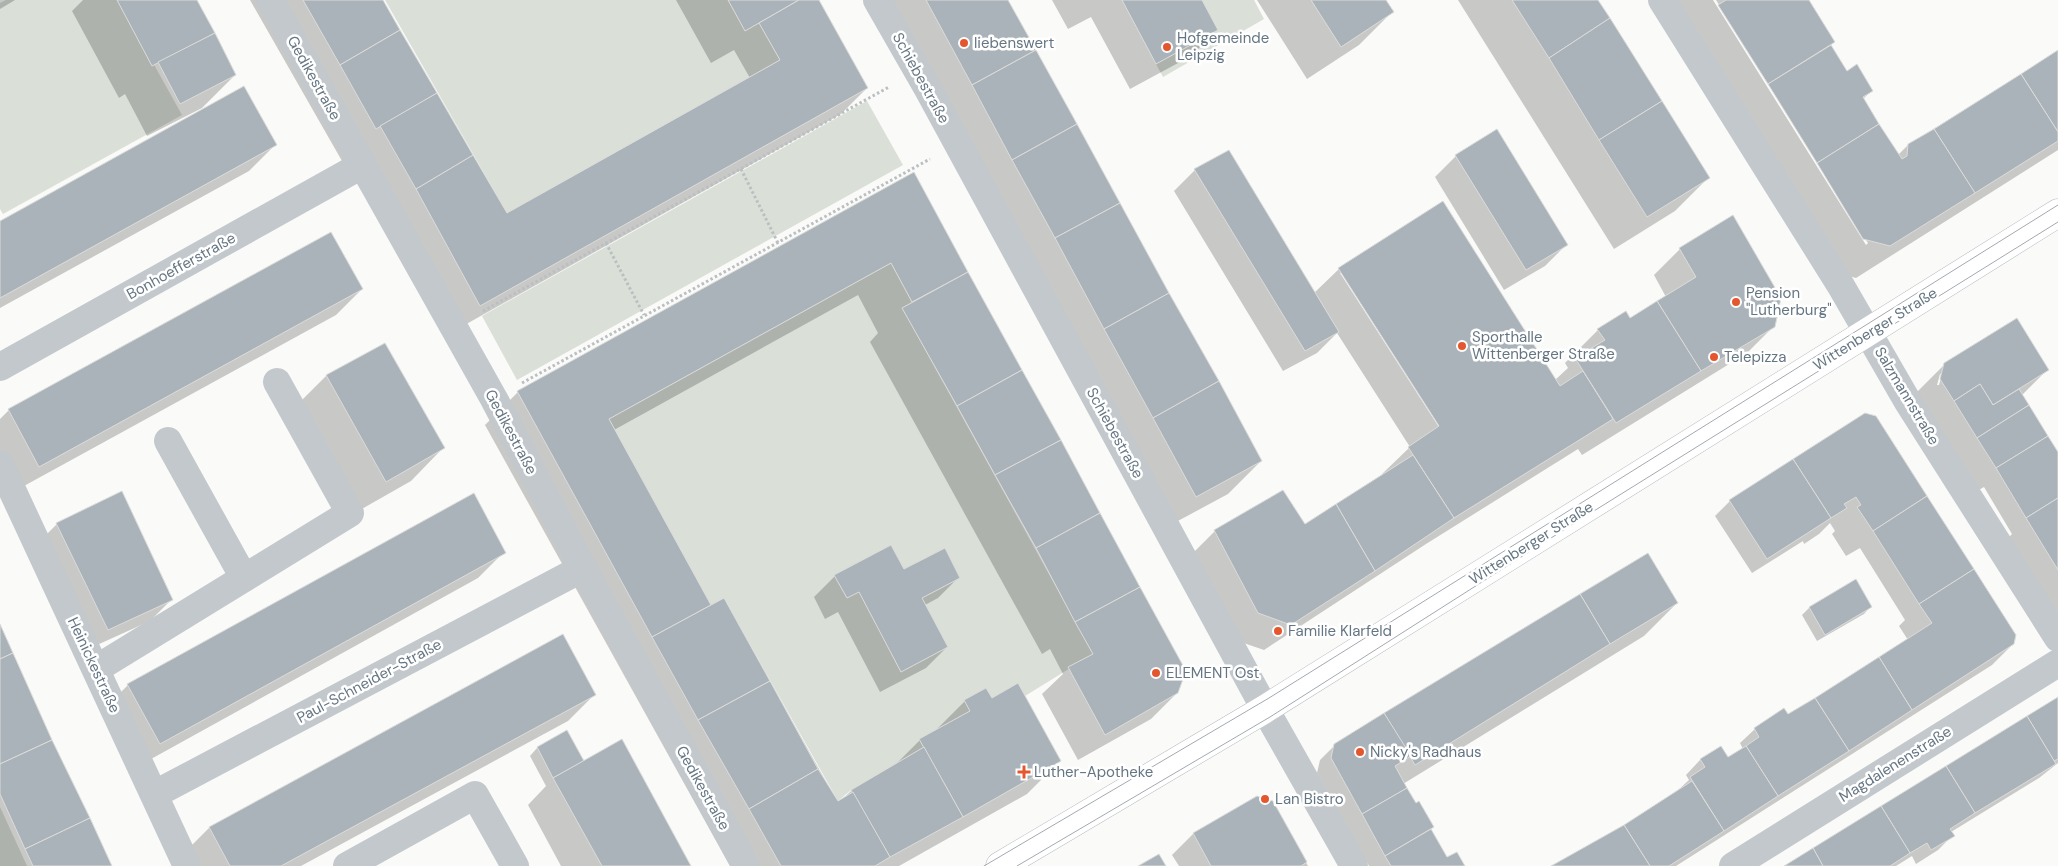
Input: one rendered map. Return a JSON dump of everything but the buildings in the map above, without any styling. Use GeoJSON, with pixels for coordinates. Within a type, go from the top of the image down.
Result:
{"type":"FeatureCollection","features":[{"type":"Feature","properties":{"kind":"main road","name":"Wittenberger Straße"},"geometry":{"type":"LineString","coordinates":[[1000,866],[1265,708],[1869,333],[2058,213]]}},
{"type":"Feature","properties":{"kind":"street","name":"Gedikestraße"},"geometry":{"type":"LineString","coordinates":[[270,0],[454,326],[583,568],[746,866]]}},
{"type":"Feature","properties":{"kind":"street","name":"Schiebestraße"},"geometry":{"type":"LineString","coordinates":[[877,0],[918,71],[1265,708],[1354,866]]}},
{"type":"Feature","properties":{"kind":"street","name":"Salzmannstraße"},"geometry":{"type":"LineString","coordinates":[[1662,0],[1869,333],[1908,402],[2058,638]]}},
{"type":"Feature","properties":{"kind":"street","name":"Bonhoefferstraße"},"geometry":{"type":"LineString","coordinates":[[0,367],[362,164]]}},
{"type":"Feature","properties":{"kind":"street"},"geometry":{"type":"LineString","coordinates":[[96,669],[350,513],[277,382]]}},
{"type":"Feature","properties":{"kind":"street"},"geometry":{"type":"LineString","coordinates":[[168,441],[244,578]]}},
{"type":"Feature","properties":{"kind":"street","name":"Heinickestraße"},"geometry":{"type":"LineString","coordinates":[[0,464],[188,866]]}},
{"type":"Feature","properties":{"kind":"street","name":"Paul-Schneider-Straße"},"geometry":{"type":"LineString","coordinates":[[155,794],[583,568]]}},
{"type":"Feature","properties":{"kind":"street","name":"Magdalenenstraße"},"geometry":{"type":"LineString","coordinates":[[1738,865],[2058,663]]}},
{"type":"Feature","properties":{"kind":"street"},"geometry":{"type":"LineString","coordinates":[[364,862],[475,795],[515,866]]}},
{"type":"Feature","properties":{"kind":"path"},"geometry":{"type":"LineString","coordinates":[[454,326],[918,71]]}},
{"type":"Feature","properties":{"kind":"path"},"geometry":{"type":"LineString","coordinates":[[494,399],[957,144]]}},
{"type":"Feature","properties":{"kind":"path"},"geometry":{"type":"LineString","coordinates":[[741,169],[778,243]]}},
{"type":"Feature","properties":{"kind":"path"},"geometry":{"type":"LineString","coordinates":[[606,243],[644,315]]}},
{"type":"Feature","properties":{"kind":"shaded area"},"geometry":{"type":"Polygon","coordinates":[[[6,0],[118,0],[182,115],[3,214],[0,209],[0,3],[6,0]]]}},
{"type":"Feature","properties":{"kind":"shaded area"},"geometry":{"type":"Polygon","coordinates":[[[385,0],[728,0],[745,30],[759,23],[780,60],[507,213],[385,0]]]}},
{"type":"Feature","properties":{"kind":"shaded area"},"geometry":{"type":"Polygon","coordinates":[[[1202,0],[1254,0],[1264,19],[1163,77],[1156,64],[1218,30],[1202,0]]]}},
{"type":"Feature","properties":{"kind":"shaded area"},"geometry":{"type":"Polygon","coordinates":[[[867,101],[903,165],[517,380],[482,316],[867,101]]]}},
{"type":"Feature","properties":{"kind":"shaded area"},"geometry":{"type":"Polygon","coordinates":[[[891,263],[912,302],[902,308],[1093,654],[1025,696],[1018,684],[920,739],[924,747],[851,790],[838,801],[724,598],[711,605],[609,419],[891,263]]]}},
{"type":"Feature","properties":{"kind":"shaded area"},"geometry":{"type":"Polygon","coordinates":[[[0,807],[27,866],[0,866],[0,807]]]}},
{"type":"Feature","properties":{"kind":"tram line"},"geometry":{"type":"LineString","coordinates":[[984,866],[1269,698],[2058,205]]}},
{"type":"Feature","properties":{"kind":"tram line"},"geometry":{"type":"LineString","coordinates":[[1017,866],[1270,717],[1573,524],[2058,222]]}},
{"type":"Feature","properties":{"kind":"place","name":"liebenswert"},"geometry":{"type":"Point","coordinates":[964,43]}},
{"type":"Feature","properties":{"kind":"place","name":"Hofgemeinde Leipzig"},"geometry":{"type":"Point","coordinates":[1167,47]}},
{"type":"Feature","properties":{"kind":"place","name":"Pension \"Lutherburg\""},"geometry":{"type":"Point","coordinates":[1736,302]}},
{"type":"Feature","properties":{"kind":"place","name":"Sporthalle Wittenberger Straße"},"geometry":{"type":"Point","coordinates":[1462,346]}},
{"type":"Feature","properties":{"kind":"place","name":"Telepizza"},"geometry":{"type":"Point","coordinates":[1714,357]}},
{"type":"Feature","properties":{"kind":"place","name":"Familie Klarfeld"},"geometry":{"type":"Point","coordinates":[1278,631]}},
{"type":"Feature","properties":{"kind":"place","name":"ELEMENT Ost"},"geometry":{"type":"Point","coordinates":[1156,673]}},
{"type":"Feature","properties":{"kind":"place","name":"Nicky's Radhaus"},"geometry":{"type":"Point","coordinates":[1360,752]}},
{"type":"Feature","properties":{"kind":"place","name":"Luther-Apotheke"},"geometry":{"type":"Point","coordinates":[1024,772]}},
{"type":"Feature","properties":{"kind":"place","name":"Lan Bistro"},"geometry":{"type":"Point","coordinates":[1265,799]}}]}
